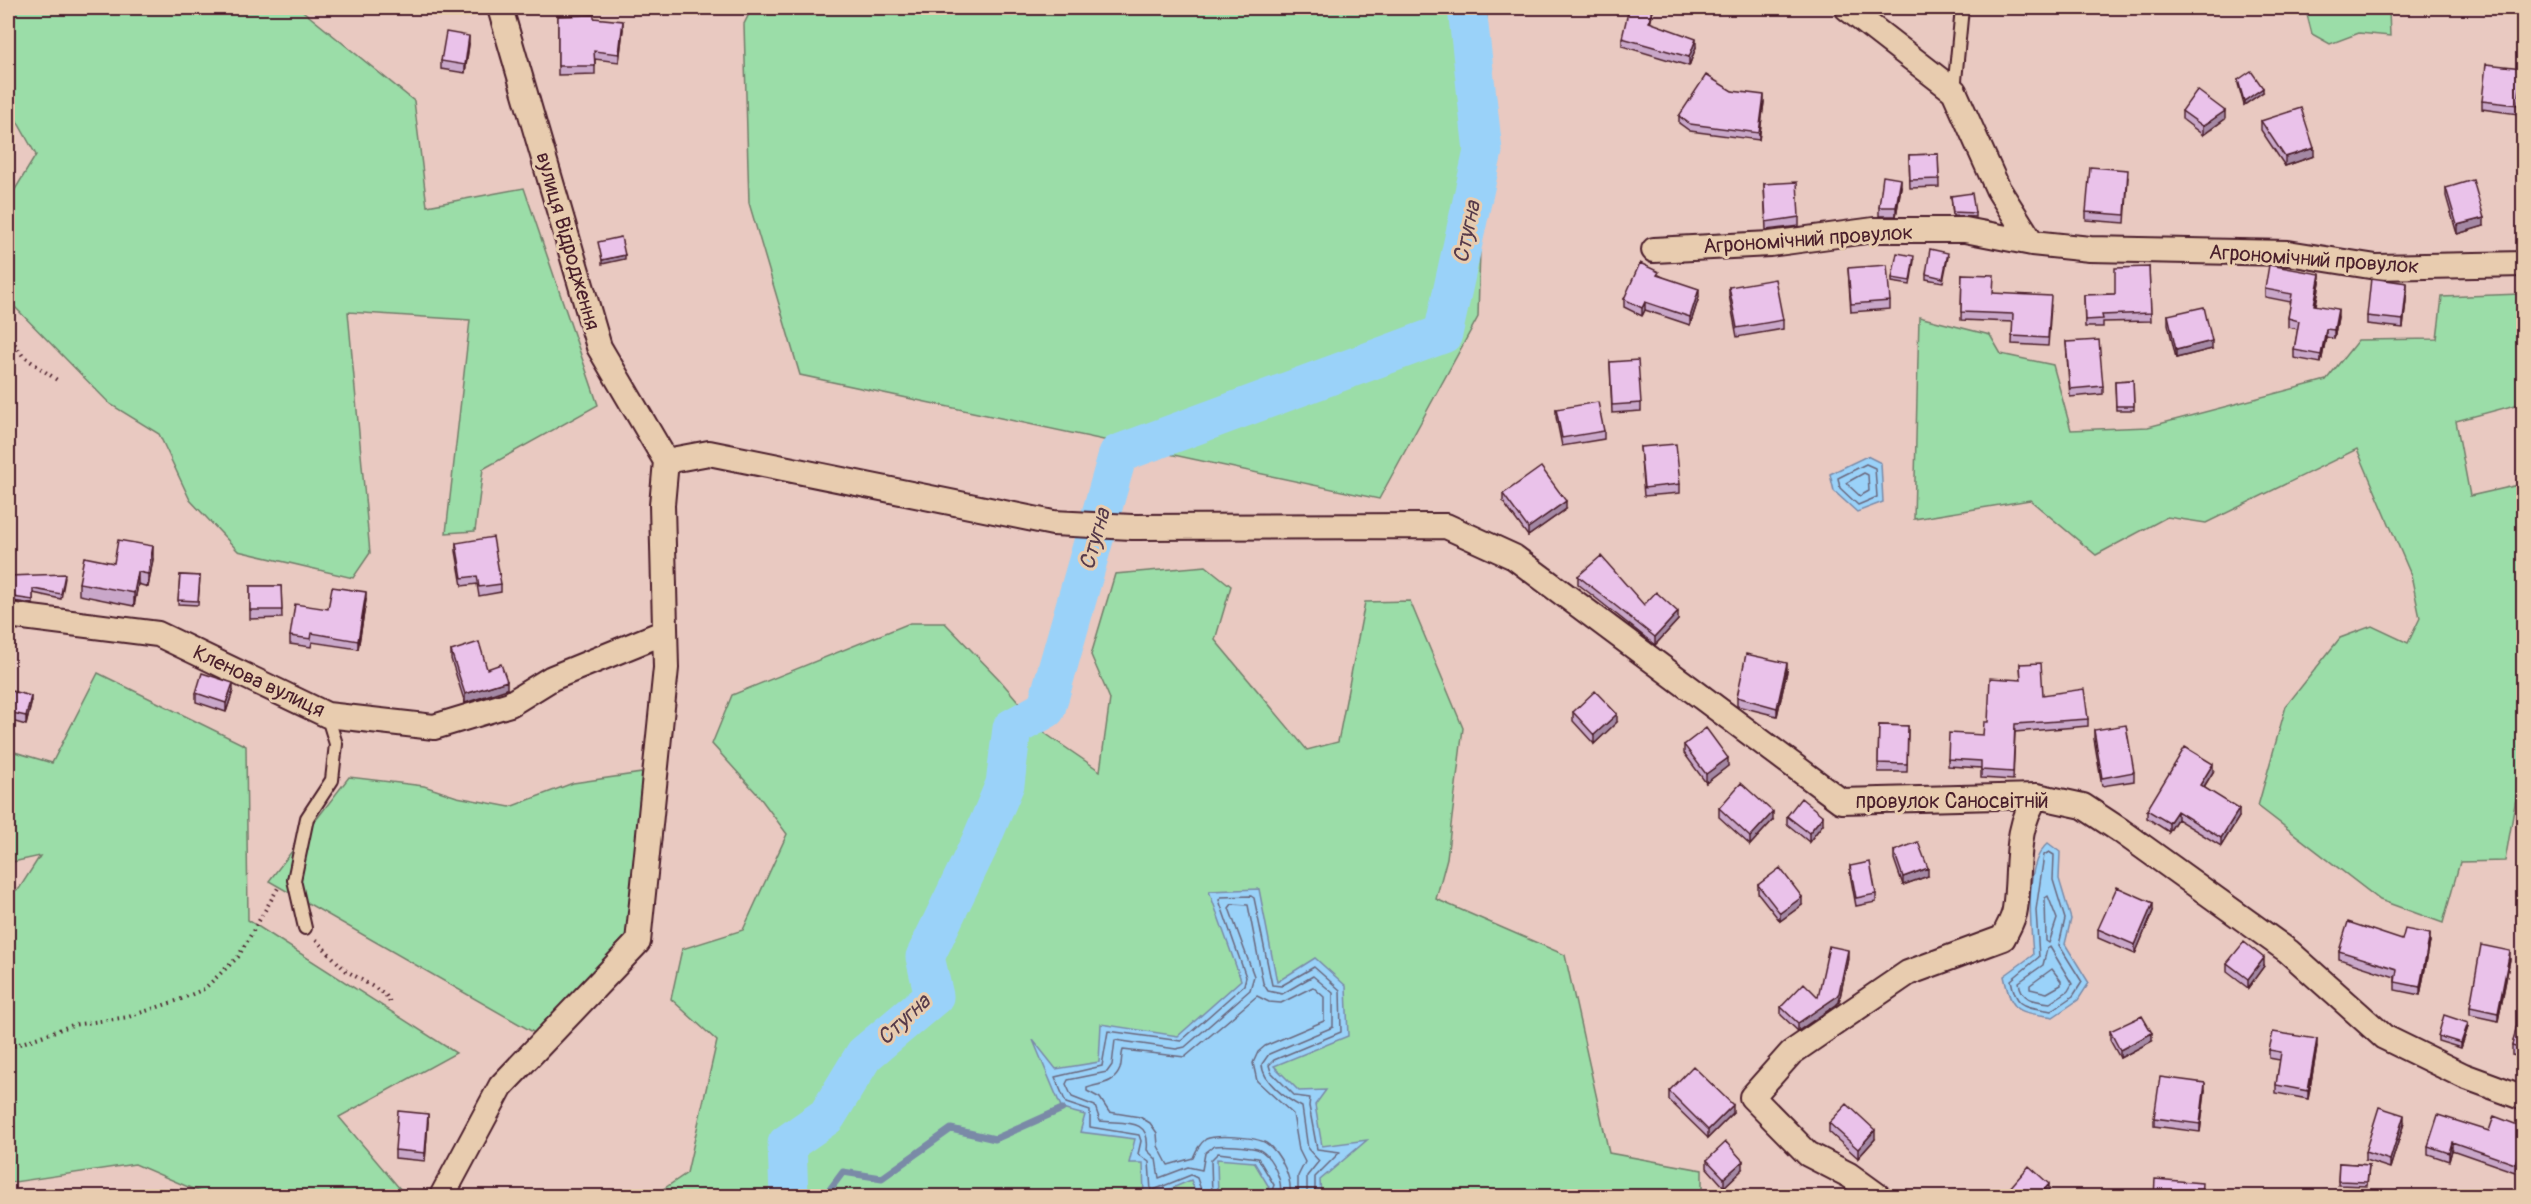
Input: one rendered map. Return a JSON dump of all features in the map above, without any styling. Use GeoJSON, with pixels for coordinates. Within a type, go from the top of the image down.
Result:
{"type":"FeatureCollection","features":[{"type":"Feature","properties":{"kind":"street","name":"вулиця Відродження"},"geometry":{"type":"LineString","coordinates":[[500,8],[599,347],[666,461]]}},
{"type":"Feature","properties":{"kind":"street"},"geometry":{"type":"LineString","coordinates":[[1847,8],[1954,91],[1998,189],[2032,243]]}},
{"type":"Feature","properties":{"kind":"street","name":"Агрономічний провулок"},"geometry":{"type":"LineString","coordinates":[[1654,250],[1770,244],[1874,230],[1965,231],[2032,243],[2090,249],[2288,253],[2376,267],[2523,264]]}},
{"type":"Feature","properties":{"kind":"street","name":"провулок Саносвітній"},"geometry":{"type":"LineString","coordinates":[[666,461],[709,453],[1053,523],[1132,527],[1446,526],[1514,557],[1841,801],[2037,796],[2082,806],[2121,831],[2288,951],[2384,1037],[2464,1076],[2523,1098]]}},
{"type":"Feature","properties":{"kind":"street"},"geometry":{"type":"LineString","coordinates":[[442,1197],[501,1086],[638,942],[666,668],[662,505],[666,461]]}},
{"type":"Feature","properties":{"kind":"street","name":"Кленова вулиця"},"geometry":{"type":"LineString","coordinates":[[8,615],[158,634],[327,715],[434,727],[510,704],[552,678],[665,632]]}},
{"type":"Feature","properties":{"kind":"street"},"geometry":{"type":"LineString","coordinates":[[1878,1197],[1849,1175],[1808,1154],[1752,1097],[1791,1053],[1908,973],[2003,939],[2015,911],[2020,836],[2029,808],[2037,796]]}},
{"type":"Feature","properties":{"kind":"lane"},"geometry":{"type":"LineString","coordinates":[[1954,91],[1962,8]]}},
{"type":"Feature","properties":{"kind":"lane"},"geometry":{"type":"LineString","coordinates":[[305,928],[294,880],[307,818],[332,780],[336,744],[327,715]]}},
{"type":"Feature","properties":{"kind":"path"},"geometry":{"type":"LineString","coordinates":[[8,334],[24,356],[57,380]]}},
{"type":"Feature","properties":{"kind":"path"},"geometry":{"type":"LineString","coordinates":[[8,1048],[73,1025],[128,1017],[204,989],[238,957],[284,876],[298,861]]}},
{"type":"Feature","properties":{"kind":"path"},"geometry":{"type":"LineString","coordinates":[[305,928],[345,970],[385,994],[391,1004]]}},
{"type":"Feature","properties":{"kind":"green space"},"geometry":{"type":"Polygon","coordinates":[[[8,8],[299,8],[414,101],[427,206],[524,188],[598,405],[483,469],[475,531],[446,533],[470,320],[348,312],[370,553],[353,578],[238,551],[190,500],[159,434],[110,404],[8,300],[8,201],[36,155],[8,105],[8,8]]]}},
{"type":"Feature","properties":{"kind":"green space"},"geometry":{"type":"Polygon","coordinates":[[[752,8],[1487,8],[1478,317],[1379,499],[800,375],[749,203],[744,24],[752,8]]]}},
{"type":"Feature","properties":{"kind":"green space"},"geometry":{"type":"Polygon","coordinates":[[[2309,8],[2383,8],[2389,11],[2390,36],[2359,33],[2330,44],[2312,34],[2306,11],[2309,8]]]}},
{"type":"Feature","properties":{"kind":"green space"},"geometry":{"type":"Polygon","coordinates":[[[2520,294],[2524,316],[2523,403],[2456,421],[2470,496],[2523,484],[2524,753],[2505,861],[2460,862],[2443,923],[2380,900],[2258,806],[2286,706],[2340,638],[2372,626],[2408,643],[2420,618],[2411,575],[2357,449],[2206,523],[2167,517],[2096,555],[2030,500],[1914,519],[1919,317],[1990,335],[2001,354],[2053,365],[2071,430],[2148,427],[2326,380],[2358,340],[2437,339],[2442,297],[2520,294]]]}},
{"type":"Feature","properties":{"kind":"green space"},"geometry":{"type":"Polygon","coordinates":[[[1206,566],[1231,586],[1215,640],[1307,750],[1338,742],[1365,602],[1410,601],[1463,728],[1447,858],[1436,899],[1565,955],[1609,1153],[1702,1170],[1702,1196],[653,1196],[687,1173],[717,1041],[671,999],[682,949],[743,930],[787,834],[758,795],[712,744],[732,695],[910,623],[945,623],[999,679],[1046,734],[1100,771],[1110,699],[1091,655],[1115,574],[1206,566]]]}},
{"type":"Feature","properties":{"kind":"green space"},"geometry":{"type":"Polygon","coordinates":[[[98,673],[246,746],[248,920],[456,1053],[339,1117],[406,1196],[209,1196],[135,1164],[8,1183],[8,893],[19,889],[40,856],[8,863],[8,750],[52,763],[98,673]]]}},
{"type":"Feature","properties":{"kind":"green space"},"geometry":{"type":"Polygon","coordinates":[[[642,773],[629,938],[540,1036],[269,881],[349,777],[424,786],[457,797],[510,807],[573,783],[642,773]]]}},
{"type":"Feature","properties":{"kind":"water"},"geometry":{"type":"Polygon","coordinates":[[[1867,456],[1881,463],[1883,502],[1857,512],[1834,491],[1830,474],[1867,456]]]}},
{"type":"Feature","properties":{"kind":"water"},"geometry":{"type":"Polygon","coordinates":[[[2048,843],[2060,852],[2059,879],[2071,919],[2065,944],[2089,983],[2078,1000],[2053,1017],[2018,1008],[2010,998],[2004,976],[2033,955],[2030,912],[2032,880],[2040,853],[2048,843]]]}},
{"type":"Feature","properties":{"kind":"water"},"geometry":{"type":"Polygon","coordinates":[[[1259,889],[1277,982],[1315,958],[1346,986],[1348,1036],[1274,1066],[1299,1091],[1326,1090],[1315,1105],[1322,1146],[1367,1140],[1320,1180],[1321,1196],[1263,1196],[1269,1187],[1254,1162],[1217,1159],[1218,1196],[1197,1196],[1191,1180],[1154,1196],[1144,1196],[1143,1163],[1129,1163],[1135,1139],[1080,1132],[1085,1115],[1062,1109],[1033,1040],[1056,1069],[1099,1062],[1101,1024],[1178,1036],[1241,980],[1209,891],[1259,889]]]}},
{"type":"Feature","properties":{"kind":"building"},"geometry":{"type":"Polygon","coordinates":[[[1629,8],[1652,8],[1649,22],[1696,39],[1689,57],[1622,38],[1629,8]]]}},
{"type":"Feature","properties":{"kind":"building"},"geometry":{"type":"Polygon","coordinates":[[[594,15],[594,18],[623,21],[619,54],[594,51],[595,66],[558,66],[558,16],[594,15]]]}},
{"type":"Feature","properties":{"kind":"building"},"geometry":{"type":"Polygon","coordinates":[[[446,32],[469,36],[465,65],[441,61],[446,32]]]}},
{"type":"Feature","properties":{"kind":"building"},"geometry":{"type":"Polygon","coordinates":[[[2486,64],[2522,68],[2518,105],[2482,101],[2486,64]]]}},
{"type":"Feature","properties":{"kind":"building"},"geometry":{"type":"Polygon","coordinates":[[[2251,71],[2263,88],[2244,101],[2238,80],[2251,71]]]}},
{"type":"Feature","properties":{"kind":"building"},"geometry":{"type":"Polygon","coordinates":[[[1706,75],[1732,91],[1764,95],[1759,133],[1690,124],[1679,116],[1706,75]]]}},
{"type":"Feature","properties":{"kind":"building"},"geometry":{"type":"Polygon","coordinates":[[[2197,90],[2225,111],[2203,126],[2182,111],[2197,90]]]}},
{"type":"Feature","properties":{"kind":"building"},"geometry":{"type":"Polygon","coordinates":[[[2301,108],[2314,148],[2285,157],[2261,121],[2301,108]]]}},
{"type":"Feature","properties":{"kind":"building"},"geometry":{"type":"Polygon","coordinates":[[[1938,154],[1939,179],[1910,180],[1909,155],[1938,154]]]}},
{"type":"Feature","properties":{"kind":"building"},"geometry":{"type":"Polygon","coordinates":[[[2090,167],[2128,170],[2125,215],[2086,212],[2090,167]]]}},
{"type":"Feature","properties":{"kind":"building"},"geometry":{"type":"Polygon","coordinates":[[[1883,176],[1901,179],[1896,207],[1879,207],[1883,176]]]}},
{"type":"Feature","properties":{"kind":"building"},"geometry":{"type":"Polygon","coordinates":[[[2473,180],[2484,218],[2457,225],[2446,188],[2473,180]]]}},
{"type":"Feature","properties":{"kind":"building"},"geometry":{"type":"Polygon","coordinates":[[[1797,182],[1799,217],[1766,222],[1764,184],[1797,182]]]}},
{"type":"Feature","properties":{"kind":"building"},"geometry":{"type":"Polygon","coordinates":[[[1972,193],[1975,213],[1953,212],[1951,196],[1972,193]]]}},
{"type":"Feature","properties":{"kind":"building"},"geometry":{"type":"Polygon","coordinates":[[[621,237],[625,255],[602,260],[598,242],[621,237]]]}},
{"type":"Feature","properties":{"kind":"building"},"geometry":{"type":"Polygon","coordinates":[[[1930,249],[1948,253],[1943,278],[1926,274],[1930,249]]]}},
{"type":"Feature","properties":{"kind":"building"},"geometry":{"type":"Polygon","coordinates":[[[1897,253],[1914,256],[1910,281],[1892,278],[1897,253]]]}},
{"type":"Feature","properties":{"kind":"building"},"geometry":{"type":"Polygon","coordinates":[[[1640,263],[1659,272],[1657,275],[1699,289],[1690,317],[1645,302],[1642,308],[1624,299],[1640,263]]]}},
{"type":"Feature","properties":{"kind":"building"},"geometry":{"type":"Polygon","coordinates":[[[1887,265],[1890,301],[1851,304],[1848,268],[1887,265]]]}},
{"type":"Feature","properties":{"kind":"building"},"geometry":{"type":"Polygon","coordinates":[[[2269,265],[2320,274],[2314,305],[2338,309],[2334,330],[2326,329],[2321,355],[2294,350],[2299,321],[2288,318],[2292,294],[2265,289],[2269,265]]]}},
{"type":"Feature","properties":{"kind":"building"},"geometry":{"type":"Polygon","coordinates":[[[2149,267],[2151,313],[2102,315],[2103,319],[2085,320],[2084,295],[2115,294],[2115,268],[2149,267]]]}},
{"type":"Feature","properties":{"kind":"building"},"geometry":{"type":"Polygon","coordinates":[[[1962,274],[1994,275],[1993,293],[2051,296],[2048,338],[2012,336],[2013,314],[1961,312],[1962,274]]]}},
{"type":"Feature","properties":{"kind":"building"},"geometry":{"type":"Polygon","coordinates":[[[2371,278],[2407,283],[2403,320],[2367,316],[2371,278]]]}},
{"type":"Feature","properties":{"kind":"building"},"geometry":{"type":"Polygon","coordinates":[[[1775,279],[1783,320],[1737,328],[1729,287],[1775,279]]]}},
{"type":"Feature","properties":{"kind":"building"},"geometry":{"type":"Polygon","coordinates":[[[2204,307],[2212,341],[2176,350],[2168,315],[2204,307]]]}},
{"type":"Feature","properties":{"kind":"building"},"geometry":{"type":"Polygon","coordinates":[[[2099,340],[2103,386],[2070,389],[2066,342],[2099,340]]]}},
{"type":"Feature","properties":{"kind":"building"},"geometry":{"type":"Polygon","coordinates":[[[1638,360],[1641,403],[1612,405],[1610,362],[1638,360]]]}},
{"type":"Feature","properties":{"kind":"building"},"geometry":{"type":"Polygon","coordinates":[[[2133,380],[2134,406],[2116,406],[2115,381],[2133,380]]]}},
{"type":"Feature","properties":{"kind":"building"},"geometry":{"type":"Polygon","coordinates":[[[1598,402],[1604,431],[1562,438],[1556,409],[1598,402]]]}},
{"type":"Feature","properties":{"kind":"building"},"geometry":{"type":"Polygon","coordinates":[[[1676,444],[1680,484],[1644,488],[1640,447],[1676,444]]]}},
{"type":"Feature","properties":{"kind":"building"},"geometry":{"type":"Polygon","coordinates":[[[1541,467],[1566,501],[1528,528],[1503,494],[1541,467]]]}},
{"type":"Feature","properties":{"kind":"building"},"geometry":{"type":"Polygon","coordinates":[[[493,537],[501,584],[479,587],[477,576],[462,578],[456,543],[493,537]]]}},
{"type":"Feature","properties":{"kind":"building"},"geometry":{"type":"Polygon","coordinates":[[[118,540],[153,546],[148,574],[138,572],[134,593],[79,583],[84,557],[114,563],[118,540]]]}},
{"type":"Feature","properties":{"kind":"building"},"geometry":{"type":"Polygon","coordinates":[[[1601,556],[1644,605],[1656,592],[1678,612],[1655,637],[1578,576],[1601,556]]]}},
{"type":"Feature","properties":{"kind":"building"},"geometry":{"type":"Polygon","coordinates":[[[65,574],[61,594],[33,589],[33,600],[13,597],[13,585],[8,584],[8,576],[65,574]]]}},
{"type":"Feature","properties":{"kind":"building"},"geometry":{"type":"Polygon","coordinates":[[[180,575],[200,576],[198,601],[178,600],[180,575]]]}},
{"type":"Feature","properties":{"kind":"building"},"geometry":{"type":"Polygon","coordinates":[[[250,586],[281,586],[282,610],[250,610],[250,586]]]}},
{"type":"Feature","properties":{"kind":"building"},"geometry":{"type":"Polygon","coordinates":[[[332,587],[366,592],[358,641],[312,633],[311,639],[290,636],[295,604],[328,609],[332,587]]]}},
{"type":"Feature","properties":{"kind":"building"},"geometry":{"type":"Polygon","coordinates":[[[479,642],[487,669],[501,664],[507,681],[465,694],[451,651],[479,642]]]}},
{"type":"Feature","properties":{"kind":"building"},"geometry":{"type":"Polygon","coordinates":[[[1746,654],[1787,663],[1777,708],[1737,697],[1746,654]]]}},
{"type":"Feature","properties":{"kind":"building"},"geometry":{"type":"Polygon","coordinates":[[[2041,663],[2043,695],[2084,689],[2088,719],[2015,724],[2013,772],[1981,770],[1981,761],[1948,759],[1949,733],[1983,735],[1984,722],[1988,722],[1990,678],[2021,680],[2020,664],[2041,663]]]}},
{"type":"Feature","properties":{"kind":"building"},"geometry":{"type":"Polygon","coordinates":[[[202,673],[233,683],[226,703],[196,693],[202,673]]]}},
{"type":"Feature","properties":{"kind":"building"},"geometry":{"type":"Polygon","coordinates":[[[8,690],[31,696],[26,716],[8,712],[8,690]]]}},
{"type":"Feature","properties":{"kind":"building"},"geometry":{"type":"Polygon","coordinates":[[[1595,691],[1617,714],[1594,735],[1573,712],[1595,691]]]}},
{"type":"Feature","properties":{"kind":"building"},"geometry":{"type":"Polygon","coordinates":[[[1879,725],[1908,726],[1907,764],[1878,763],[1879,725]]]}},
{"type":"Feature","properties":{"kind":"building"},"geometry":{"type":"Polygon","coordinates":[[[2126,725],[2134,772],[2102,778],[2094,730],[2126,725]]]}},
{"type":"Feature","properties":{"kind":"building"},"geometry":{"type":"Polygon","coordinates":[[[1706,728],[1728,758],[1706,774],[1684,745],[1706,728]]]}},
{"type":"Feature","properties":{"kind":"building"},"geometry":{"type":"Polygon","coordinates":[[[2185,747],[2213,764],[2200,785],[2239,809],[2221,838],[2177,811],[2169,823],[2147,810],[2185,747]]]}},
{"type":"Feature","properties":{"kind":"building"},"geometry":{"type":"Polygon","coordinates":[[[1741,783],[1773,812],[1750,837],[1719,808],[1741,783]]]}},
{"type":"Feature","properties":{"kind":"building"},"geometry":{"type":"Polygon","coordinates":[[[1801,798],[1823,816],[1809,833],[1787,816],[1801,798]]]}},
{"type":"Feature","properties":{"kind":"building"},"geometry":{"type":"Polygon","coordinates":[[[1918,842],[1928,868],[1903,877],[1894,851],[1918,842]]]}},
{"type":"Feature","properties":{"kind":"building"},"geometry":{"type":"Polygon","coordinates":[[[1870,862],[1876,894],[1856,898],[1850,866],[1870,862]]]}},
{"type":"Feature","properties":{"kind":"building"},"geometry":{"type":"Polygon","coordinates":[[[1780,868],[1802,897],[1780,913],[1758,885],[1780,868]]]}},
{"type":"Feature","properties":{"kind":"building"},"geometry":{"type":"Polygon","coordinates":[[[2117,887],[2153,903],[2135,945],[2098,929],[2117,887]]]}},
{"type":"Feature","properties":{"kind":"building"},"geometry":{"type":"Polygon","coordinates":[[[2348,922],[2402,940],[2405,929],[2430,934],[2420,987],[2395,982],[2397,969],[2339,951],[2348,922]]]}},
{"type":"Feature","properties":{"kind":"building"},"geometry":{"type":"Polygon","coordinates":[[[2244,942],[2264,958],[2248,979],[2227,963],[2244,942]]]}},
{"type":"Feature","properties":{"kind":"building"},"geometry":{"type":"Polygon","coordinates":[[[2481,945],[2510,951],[2498,1013],[2470,1007],[2481,945]]]}},
{"type":"Feature","properties":{"kind":"building"},"geometry":{"type":"Polygon","coordinates":[[[1829,946],[1848,950],[1839,993],[1798,1023],[1781,1007],[1804,983],[1818,997],[1829,946]]]}},
{"type":"Feature","properties":{"kind":"building"},"geometry":{"type":"Polygon","coordinates":[[[2523,1003],[2523,1049],[2512,1046],[2523,1003]]]}},
{"type":"Feature","properties":{"kind":"building"},"geometry":{"type":"Polygon","coordinates":[[[2444,1015],[2468,1023],[2461,1043],[2438,1036],[2444,1015]]]}},
{"type":"Feature","properties":{"kind":"building"},"geometry":{"type":"Polygon","coordinates":[[[2142,1016],[2152,1033],[2120,1050],[2110,1031],[2142,1016]]]}},
{"type":"Feature","properties":{"kind":"building"},"geometry":{"type":"Polygon","coordinates":[[[2273,1032],[2317,1039],[2308,1091],[2276,1085],[2281,1052],[2269,1050],[2273,1032]]]}},
{"type":"Feature","properties":{"kind":"building"},"geometry":{"type":"Polygon","coordinates":[[[1693,1066],[1733,1105],[1708,1130],[1669,1091],[1693,1066]]]}},
{"type":"Feature","properties":{"kind":"building"},"geometry":{"type":"Polygon","coordinates":[[[2160,1077],[2205,1083],[2200,1124],[2154,1118],[2160,1077]]]}},
{"type":"Feature","properties":{"kind":"building"},"geometry":{"type":"Polygon","coordinates":[[[1847,1104],[1875,1130],[1858,1149],[1829,1123],[1847,1104]]]}},
{"type":"Feature","properties":{"kind":"building"},"geometry":{"type":"Polygon","coordinates":[[[2379,1107],[2404,1115],[2390,1160],[2365,1152],[2379,1107]]]}},
{"type":"Feature","properties":{"kind":"building"},"geometry":{"type":"Polygon","coordinates":[[[398,1111],[428,1114],[425,1153],[395,1150],[398,1111]]]}},
{"type":"Feature","properties":{"kind":"building"},"geometry":{"type":"Polygon","coordinates":[[[2438,1115],[2489,1131],[2494,1116],[2523,1127],[2523,1139],[2515,1164],[2452,1142],[2449,1153],[2428,1146],[2438,1115]]]}},
{"type":"Feature","properties":{"kind":"building"},"geometry":{"type":"Polygon","coordinates":[[[1726,1142],[1743,1161],[1724,1178],[1707,1160],[1726,1142]]]}},
{"type":"Feature","properties":{"kind":"building"},"geometry":{"type":"Polygon","coordinates":[[[2339,1163],[2369,1165],[2367,1182],[2338,1181],[2339,1163]]]}},
{"type":"Feature","properties":{"kind":"building"},"geometry":{"type":"Polygon","coordinates":[[[2029,1166],[2049,1184],[2038,1197],[2017,1197],[2009,1189],[2029,1166]]]}},
{"type":"Feature","properties":{"kind":"building"},"geometry":{"type":"Polygon","coordinates":[[[2155,1179],[2202,1183],[2201,1197],[2154,1197],[2155,1179]]]}},
{"type":"Feature","properties":{"kind":"waterway","name":"Стугна"},"geometry":{"type":"LineString","coordinates":[[789,1196],[787,1144],[827,1116],[864,1055],[934,996],[925,957],[980,843],[1005,784],[1012,728],[1046,709],[1118,454],[1443,334],[1483,151],[1467,8]]}},
{"type":"Feature","properties":{"kind":"waterway"},"geometry":{"type":"LineString","coordinates":[[825,1196],[843,1172],[882,1178],[951,1129],[995,1139],[1062,1109]]}}]}
